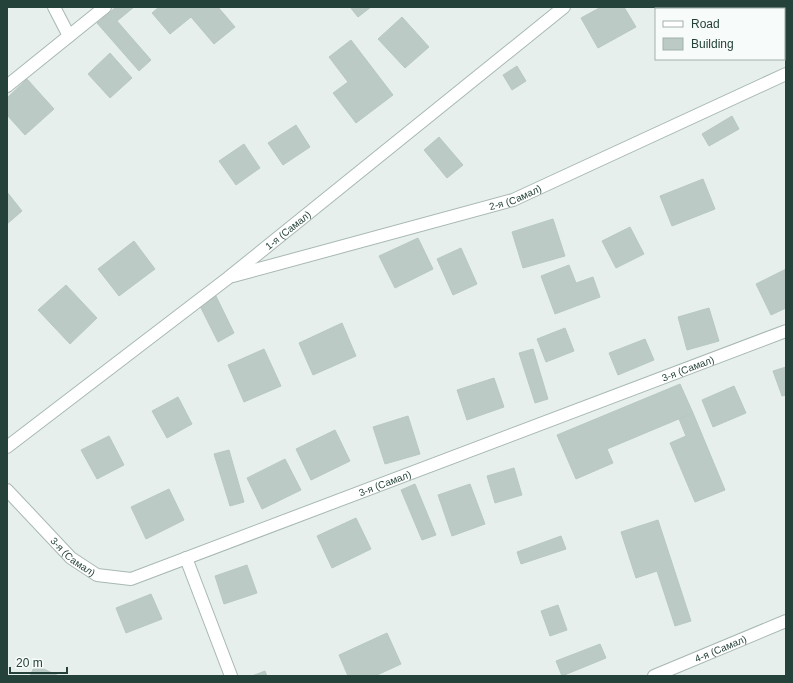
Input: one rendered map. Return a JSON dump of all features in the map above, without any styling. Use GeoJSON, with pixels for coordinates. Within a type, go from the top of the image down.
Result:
{"type":"FeatureCollection","features":[{"type":"Feature","properties":{"kind":"street"},"geometry":{"type":"LineString","coordinates":[[54,7],[69,36]]}},
{"type":"Feature","properties":{"kind":"street"},"geometry":{"type":"LineString","coordinates":[[7,86],[105,7]]}},
{"type":"Feature","properties":{"kind":"street","name":"1-я (Самал)"},"geometry":{"type":"LineString","coordinates":[[7,447],[228,278],[564,7]]}},
{"type":"Feature","properties":{"kind":"street","name":"2-я (Самал)"},"geometry":{"type":"LineString","coordinates":[[228,278],[513,200],[786,74]]}},
{"type":"Feature","properties":{"kind":"street","name":"3-я (Самал)"},"geometry":{"type":"LineString","coordinates":[[7,490],[71,558],[96,575],[131,579],[786,331]]}},
{"type":"Feature","properties":{"kind":"street"},"geometry":{"type":"LineString","coordinates":[[186,558],[231,676]]}},
{"type":"Feature","properties":{"kind":"street","name":"4-я (Самал)"},"geometry":{"type":"LineString","coordinates":[[654,676],[786,621]]}},
{"type":"Feature","properties":{"kind":"building"},"geometry":{"type":"Polygon","coordinates":[[[116,7],[134,7],[117,21],[151,60],[139,71],[97,23],[116,7]]]}},
{"type":"Feature","properties":{"kind":"building"},"geometry":{"type":"Polygon","coordinates":[[[159,7],[218,7],[235,27],[214,44],[191,17],[170,34],[152,13],[159,7]]]}},
{"type":"Feature","properties":{"kind":"building"},"geometry":{"type":"Polygon","coordinates":[[[350,7],[371,7],[358,17],[350,7]]]}},
{"type":"Feature","properties":{"kind":"building"},"geometry":{"type":"Polygon","coordinates":[[[601,7],[624,7],[636,27],[598,48],[581,18],[601,7]]]}},
{"type":"Feature","properties":{"kind":"building"},"geometry":{"type":"Polygon","coordinates":[[[402,17],[429,47],[405,68],[378,39],[402,17]]]}},
{"type":"Feature","properties":{"kind":"building"},"geometry":{"type":"Polygon","coordinates":[[[351,40],[393,95],[356,123],[333,93],[348,82],[329,57],[351,40]]]}},
{"type":"Feature","properties":{"kind":"building"},"geometry":{"type":"Polygon","coordinates":[[[110,53],[132,78],[110,98],[88,74],[110,53]]]}},
{"type":"Feature","properties":{"kind":"building"},"geometry":{"type":"Polygon","coordinates":[[[517,66],[526,81],[512,90],[503,75],[517,66]]]}},
{"type":"Feature","properties":{"kind":"building"},"geometry":{"type":"Polygon","coordinates":[[[27,79],[54,109],[25,135],[7,115],[7,98],[27,79]]]}},
{"type":"Feature","properties":{"kind":"building"},"geometry":{"type":"Polygon","coordinates":[[[732,116],[739,129],[709,146],[702,134],[732,116]]]}},
{"type":"Feature","properties":{"kind":"building"},"geometry":{"type":"Polygon","coordinates":[[[296,125],[310,147],[283,165],[268,143],[296,125]]]}},
{"type":"Feature","properties":{"kind":"building"},"geometry":{"type":"Polygon","coordinates":[[[439,137],[463,165],[447,178],[424,150],[439,137]]]}},
{"type":"Feature","properties":{"kind":"building"},"geometry":{"type":"Polygon","coordinates":[[[244,144],[260,168],[236,185],[219,161],[244,144]]]}},
{"type":"Feature","properties":{"kind":"building"},"geometry":{"type":"Polygon","coordinates":[[[703,179],[715,209],[672,226],[660,196],[703,179]]]}},
{"type":"Feature","properties":{"kind":"building"},"geometry":{"type":"Polygon","coordinates":[[[7,192],[22,211],[7,224],[7,192]]]}},
{"type":"Feature","properties":{"kind":"building"},"geometry":{"type":"Polygon","coordinates":[[[553,219],[565,256],[523,268],[512,232],[553,219]]]}},
{"type":"Feature","properties":{"kind":"building"},"geometry":{"type":"Polygon","coordinates":[[[630,227],[644,254],[616,268],[602,241],[630,227]]]}},
{"type":"Feature","properties":{"kind":"building"},"geometry":{"type":"Polygon","coordinates":[[[418,238],[433,269],[395,288],[379,256],[418,238]]]}},
{"type":"Feature","properties":{"kind":"building"},"geometry":{"type":"Polygon","coordinates":[[[134,241],[155,269],[119,296],[98,269],[134,241]]]}},
{"type":"Feature","properties":{"kind":"building"},"geometry":{"type":"Polygon","coordinates":[[[461,248],[477,284],[453,295],[437,259],[461,248]]]}},
{"type":"Feature","properties":{"kind":"building"},"geometry":{"type":"Polygon","coordinates":[[[569,265],[576,283],[593,277],[600,297],[555,314],[541,276],[569,265]]]}},
{"type":"Feature","properties":{"kind":"building"},"geometry":{"type":"Polygon","coordinates":[[[786,269],[786,308],[771,315],[756,284],[786,269]]]}},
{"type":"Feature","properties":{"kind":"building"},"geometry":{"type":"Polygon","coordinates":[[[66,285],[97,318],[70,344],[38,310],[66,285]]]}},
{"type":"Feature","properties":{"kind":"building"},"geometry":{"type":"Polygon","coordinates":[[[216,296],[234,333],[218,342],[199,304],[216,296]]]}},
{"type":"Feature","properties":{"kind":"building"},"geometry":{"type":"Polygon","coordinates":[[[709,308],[719,341],[687,350],[678,317],[709,308]]]}},
{"type":"Feature","properties":{"kind":"building"},"geometry":{"type":"Polygon","coordinates":[[[342,323],[356,356],[313,375],[299,343],[342,323]]]}},
{"type":"Feature","properties":{"kind":"building"},"geometry":{"type":"Polygon","coordinates":[[[565,328],[574,351],[546,362],[537,339],[565,328]]]}},
{"type":"Feature","properties":{"kind":"building"},"geometry":{"type":"Polygon","coordinates":[[[645,339],[654,360],[618,375],[609,353],[645,339]]]}},
{"type":"Feature","properties":{"kind":"building"},"geometry":{"type":"Polygon","coordinates":[[[264,349],[281,386],[244,402],[228,365],[264,349]]]}},
{"type":"Feature","properties":{"kind":"building"},"geometry":{"type":"Polygon","coordinates":[[[533,349],[548,399],[535,403],[519,353],[533,349]]]}},
{"type":"Feature","properties":{"kind":"building"},"geometry":{"type":"Polygon","coordinates":[[[786,367],[786,395],[782,396],[773,371],[786,367]]]}},
{"type":"Feature","properties":{"kind":"building"},"geometry":{"type":"Polygon","coordinates":[[[494,378],[504,407],[467,420],[457,390],[494,378]]]}},
{"type":"Feature","properties":{"kind":"building"},"geometry":{"type":"Polygon","coordinates":[[[680,384],[693,413],[607,449],[613,463],[576,479],[557,435],[680,384]]]}},
{"type":"Feature","properties":{"kind":"building"},"geometry":{"type":"Polygon","coordinates":[[[734,386],[746,413],[713,427],[702,400],[734,386]]]}},
{"type":"Feature","properties":{"kind":"building"},"geometry":{"type":"Polygon","coordinates":[[[178,397],[192,424],[167,438],[152,411],[178,397]]]}},
{"type":"Feature","properties":{"kind":"building"},"geometry":{"type":"Polygon","coordinates":[[[693,413],[725,490],[695,502],[670,443],[686,436],[679,419],[693,413]]]}},
{"type":"Feature","properties":{"kind":"building"},"geometry":{"type":"Polygon","coordinates":[[[408,416],[420,454],[385,464],[373,427],[408,416]]]}},
{"type":"Feature","properties":{"kind":"building"},"geometry":{"type":"Polygon","coordinates":[[[335,430],[350,461],[311,480],[296,449],[335,430]]]}},
{"type":"Feature","properties":{"kind":"building"},"geometry":{"type":"Polygon","coordinates":[[[109,436],[124,465],[97,479],[81,450],[109,436]]]}},
{"type":"Feature","properties":{"kind":"building"},"geometry":{"type":"Polygon","coordinates":[[[229,450],[244,502],[230,506],[214,454],[229,450]]]}},
{"type":"Feature","properties":{"kind":"building"},"geometry":{"type":"Polygon","coordinates":[[[285,459],[301,490],[262,509],[247,478],[285,459]]]}},
{"type":"Feature","properties":{"kind":"building"},"geometry":{"type":"Polygon","coordinates":[[[514,468],[522,495],[495,503],[487,476],[514,468]]]}},
{"type":"Feature","properties":{"kind":"building"},"geometry":{"type":"Polygon","coordinates":[[[415,484],[436,535],[422,540],[401,490],[415,484]]]}},
{"type":"Feature","properties":{"kind":"building"},"geometry":{"type":"Polygon","coordinates":[[[470,484],[485,524],[452,536],[438,495],[470,484]]]}},
{"type":"Feature","properties":{"kind":"building"},"geometry":{"type":"Polygon","coordinates":[[[169,489],[184,520],[146,539],[131,507],[169,489]]]}},
{"type":"Feature","properties":{"kind":"building"},"geometry":{"type":"Polygon","coordinates":[[[356,518],[371,549],[332,568],[317,536],[356,518]]]}},
{"type":"Feature","properties":{"kind":"building"},"geometry":{"type":"Polygon","coordinates":[[[658,520],[691,621],[675,626],[657,571],[636,578],[621,532],[658,520]]]}},
{"type":"Feature","properties":{"kind":"building"},"geometry":{"type":"Polygon","coordinates":[[[561,536],[566,549],[521,564],[517,552],[561,536]]]}},
{"type":"Feature","properties":{"kind":"building"},"geometry":{"type":"Polygon","coordinates":[[[247,565],[257,593],[224,604],[215,576],[247,565]]]}},
{"type":"Feature","properties":{"kind":"building"},"geometry":{"type":"Polygon","coordinates":[[[151,594],[162,619],[126,633],[116,608],[151,594]]]}},
{"type":"Feature","properties":{"kind":"building"},"geometry":{"type":"Polygon","coordinates":[[[558,605],[567,630],[550,636],[541,611],[558,605]]]}},
{"type":"Feature","properties":{"kind":"building"},"geometry":{"type":"Polygon","coordinates":[[[387,633],[401,664],[375,676],[348,676],[339,655],[387,633]]]}},
{"type":"Feature","properties":{"kind":"building"},"geometry":{"type":"Polygon","coordinates":[[[600,644],[606,658],[562,676],[556,661],[600,644]]]}},
{"type":"Feature","properties":{"kind":"building"},"geometry":{"type":"Polygon","coordinates":[[[35,665],[59,676],[30,676],[35,665]]]}},
{"type":"Feature","properties":{"kind":"building"},"geometry":{"type":"Polygon","coordinates":[[[265,671],[267,676],[252,676],[265,671]]]}}]}
